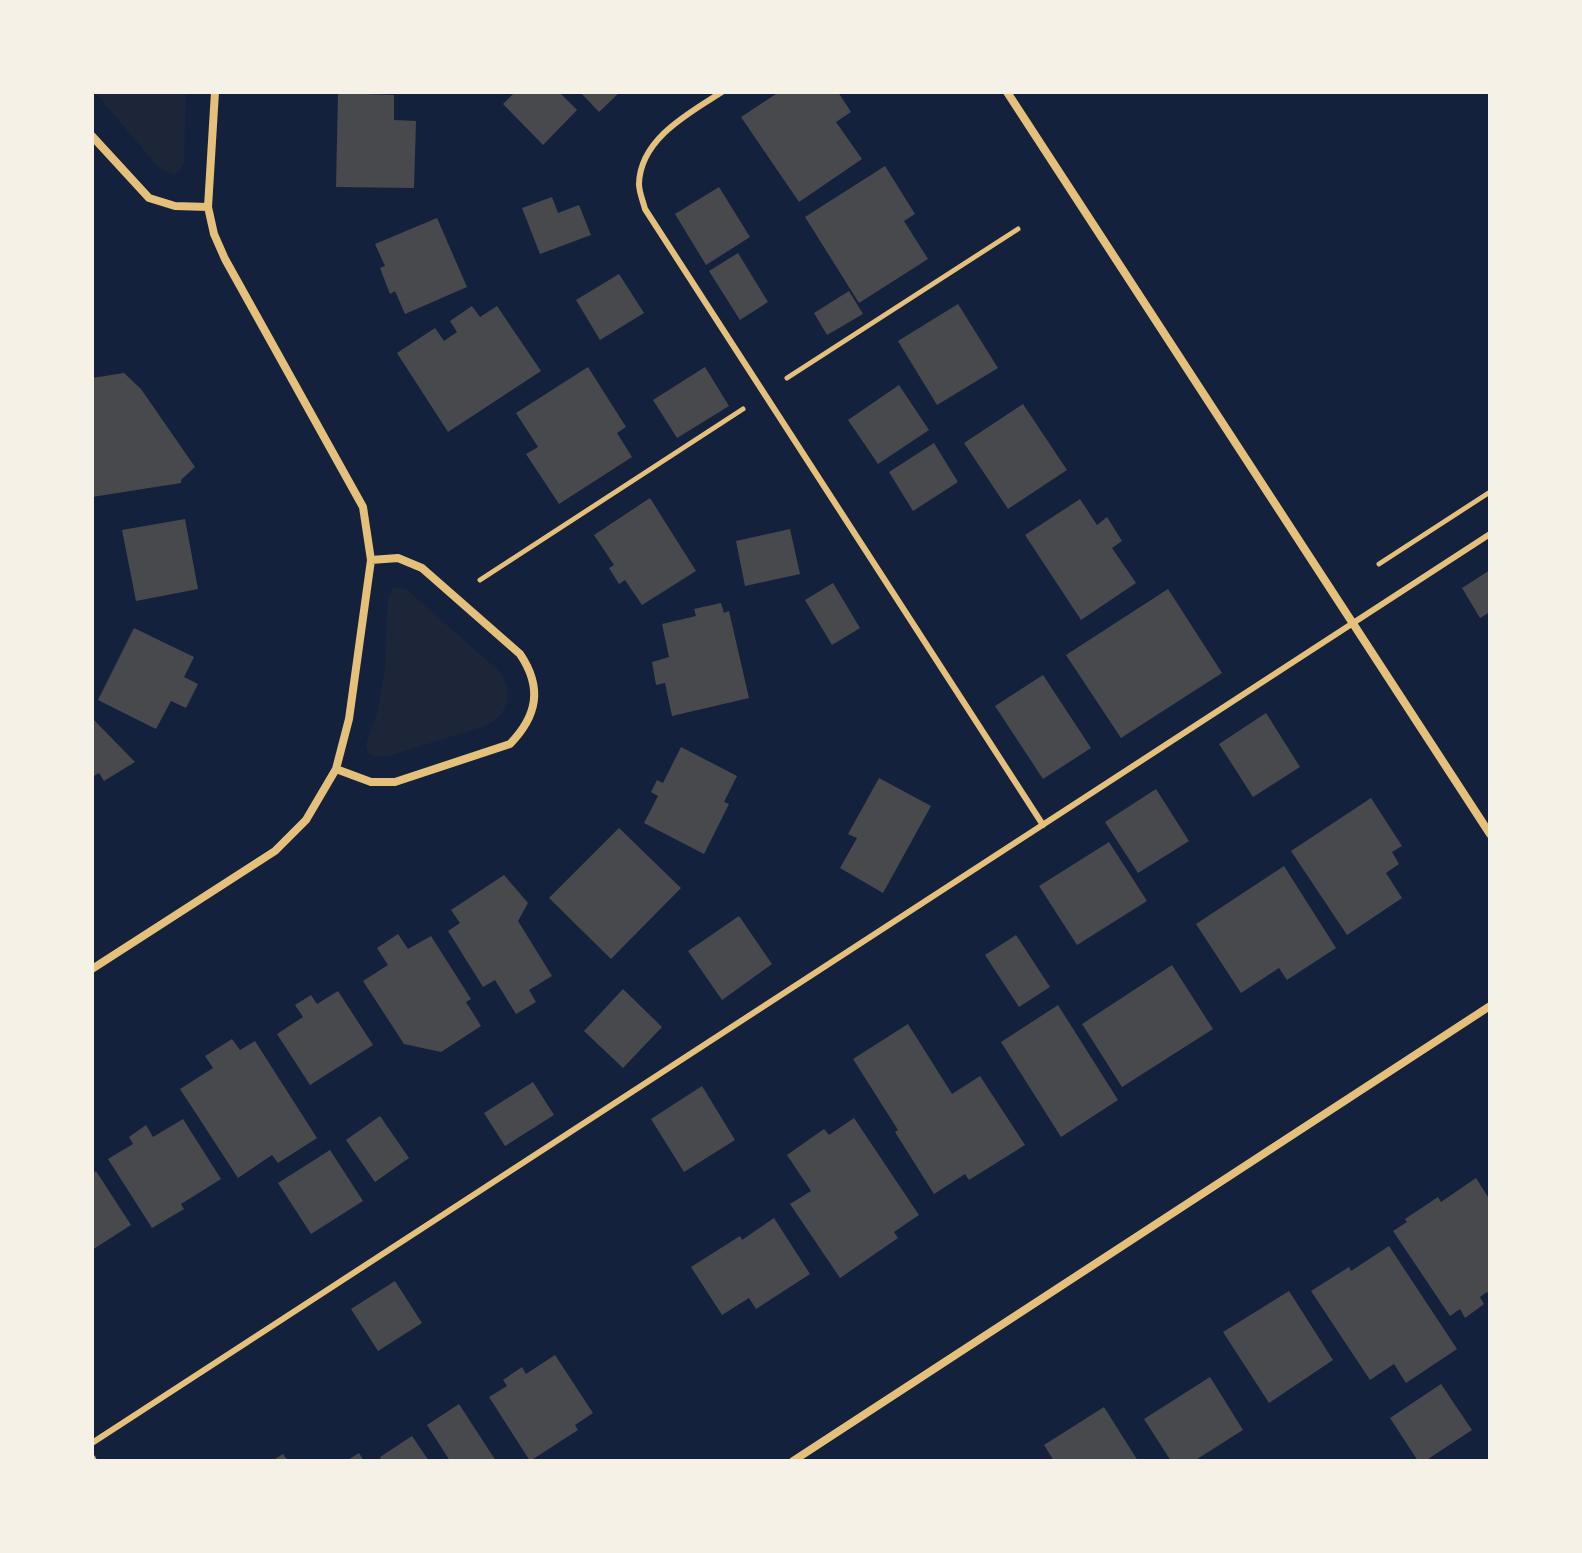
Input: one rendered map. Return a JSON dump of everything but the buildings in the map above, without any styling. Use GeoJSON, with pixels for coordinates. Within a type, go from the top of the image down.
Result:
{"type":"FeatureCollection","features":[{"type":"Feature","properties":{"kind":"street"},"geometry":{"type":"LineString","coordinates":[[92,969],[275,851],[306,820],[336,769],[349,719],[371,560],[363,507],[214,234],[208,207],[215,92]]}},
{"type":"Feature","properties":{"kind":"street"},"geometry":{"type":"LineString","coordinates":[[1007,92],[1490,834]]}},
{"type":"Feature","properties":{"kind":"street"},"geometry":{"type":"LineString","coordinates":[[92,136],[149,198],[175,206],[208,207]]}},
{"type":"Feature","properties":{"kind":"street"},"geometry":{"type":"LineString","coordinates":[[336,769],[371,782],[395,782],[510,744],[533,709],[534,684],[530,669],[520,654],[411,561],[398,558],[371,560]]}},
{"type":"Feature","properties":{"kind":"street"},"geometry":{"type":"LineString","coordinates":[[793,1461],[1490,1006]]}},
{"type":"Feature","properties":{"kind":"lane"},"geometry":{"type":"LineString","coordinates":[[722,92],[680,120],[657,140],[646,158],[639,184],[645,209],[1043,825]]}},
{"type":"Feature","properties":{"kind":"lane"},"geometry":{"type":"LineString","coordinates":[[92,1443],[1490,534]]}},
{"type":"Feature","properties":{"kind":"path"},"geometry":{"type":"LineString","coordinates":[[457,599],[487,575],[1018,229]]}},
{"type":"Feature","properties":{"kind":"path"},"geometry":{"type":"LineString","coordinates":[[1379,564],[1490,492]]}},
{"type":"Feature","properties":{"kind":"shaded area"},"geometry":{"type":"Polygon","coordinates":[[[95,92],[186,92],[184,163],[180,171],[174,175],[158,167],[95,92]]]}},
{"type":"Feature","properties":{"kind":"shaded area"},"geometry":{"type":"Polygon","coordinates":[[[393,587],[406,589],[500,672],[507,686],[507,701],[501,715],[488,725],[389,756],[375,757],[368,753],[366,745],[378,710],[385,668],[388,599],[393,587]]]}}]}
